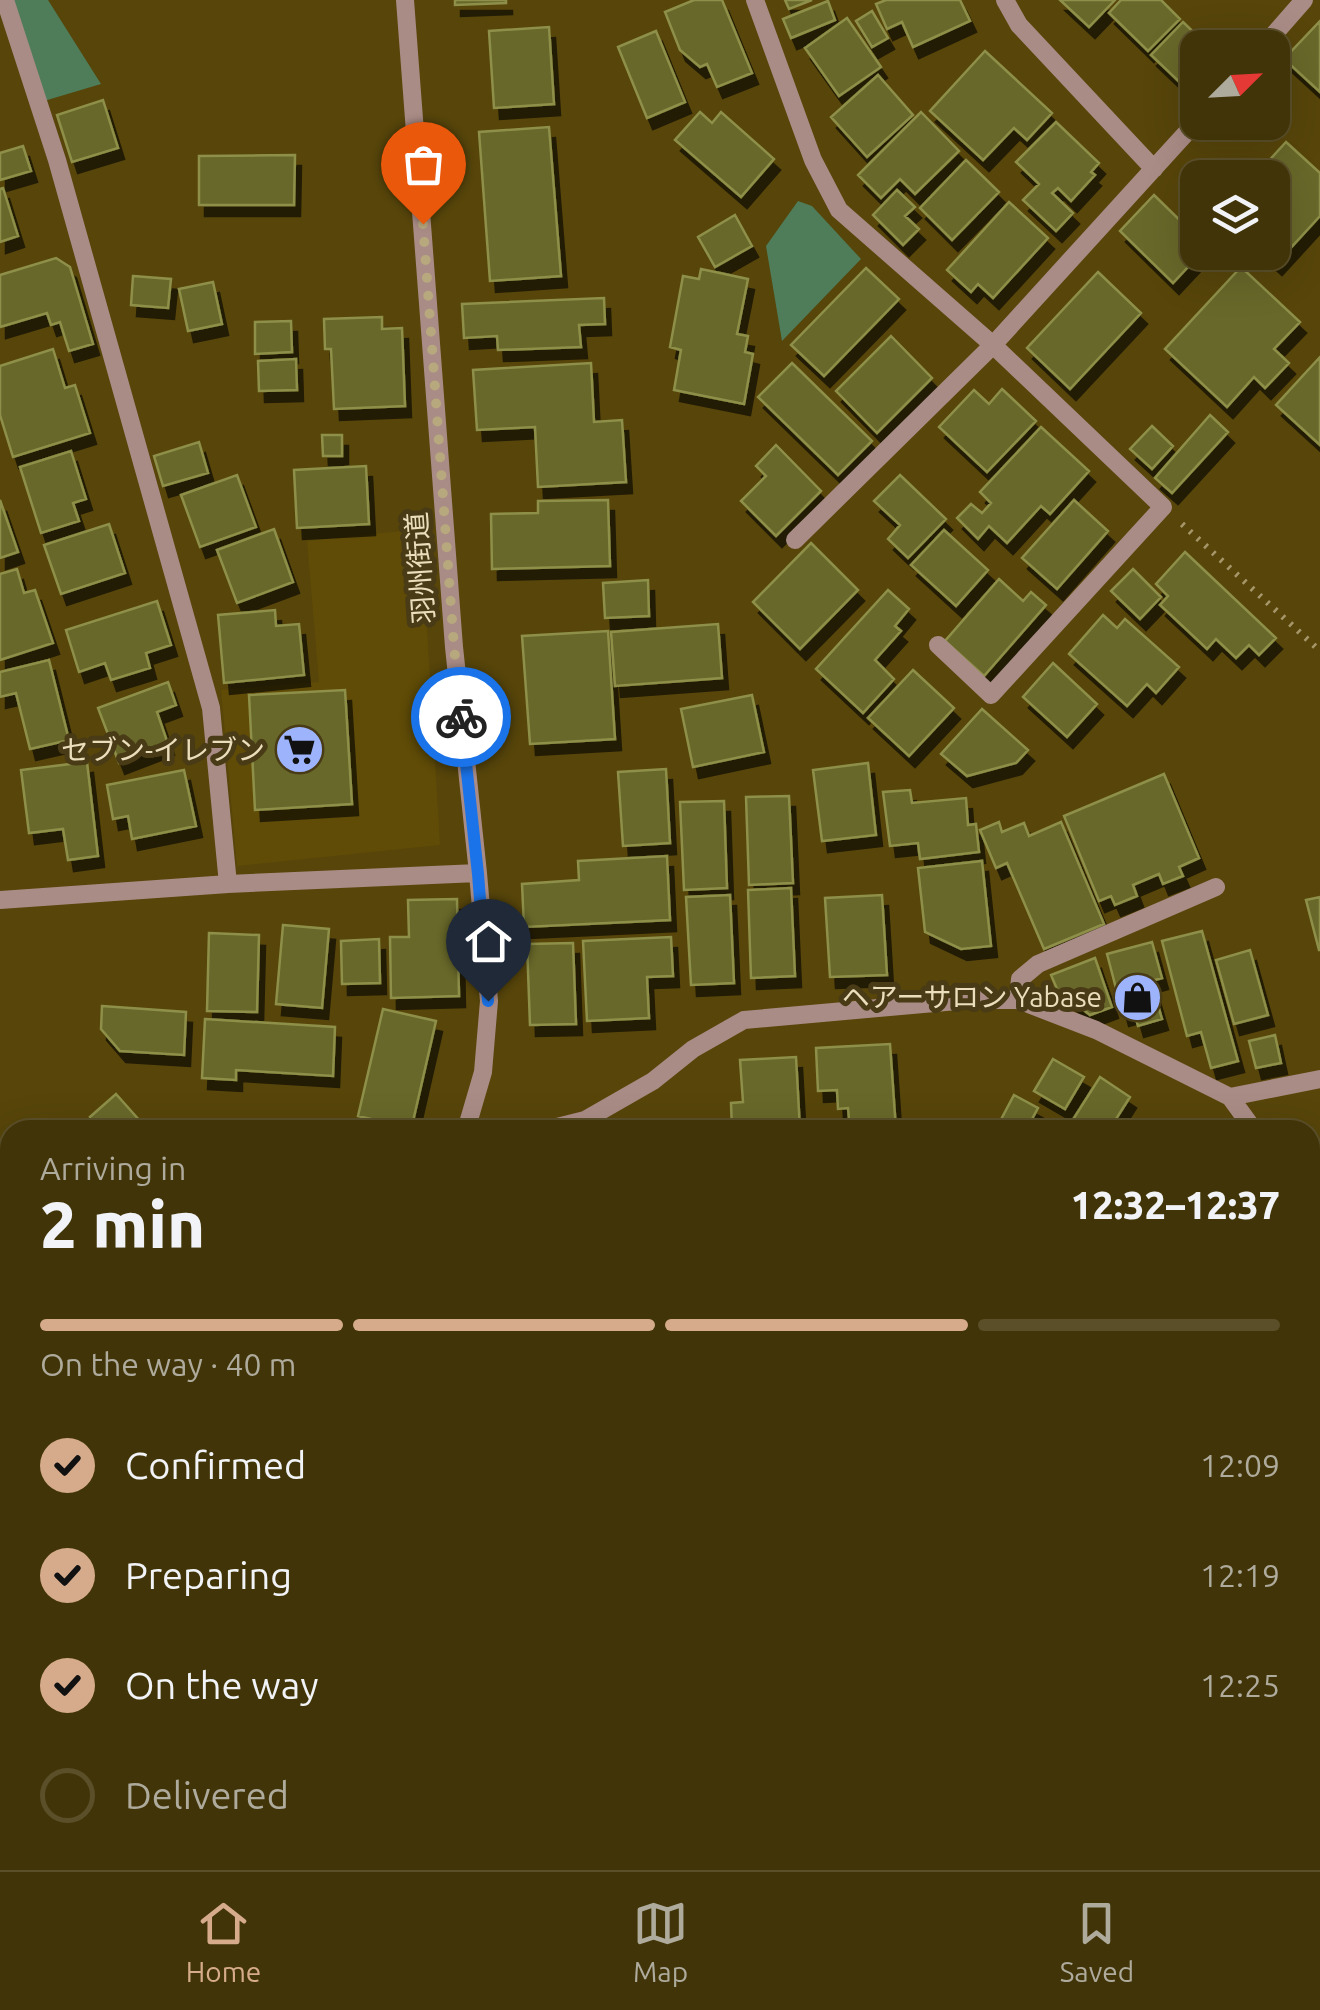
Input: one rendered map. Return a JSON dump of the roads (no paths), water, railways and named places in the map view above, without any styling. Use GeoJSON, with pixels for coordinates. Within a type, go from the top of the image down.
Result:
{"type":"FeatureCollection","features":[{"type":"Feature","properties":{"kind":"street"},"geometry":{"type":"LineString","coordinates":[[4,0],[57,160],[212,708],[228,884]]}},
{"type":"Feature","properties":{"kind":"street","name":"羽州街道"},"geometry":{"type":"LineString","coordinates":[[406,0],[454,647],[488,1001],[482,1072],[469,1120]]}},
{"type":"Feature","properties":{"kind":"street"},"geometry":{"type":"LineString","coordinates":[[754,0],[813,160],[839,210],[992,345],[1163,507],[991,696],[938,645]]}},
{"type":"Feature","properties":{"kind":"street"},"geometry":{"type":"LineString","coordinates":[[1005,0],[1019,25],[1154,169]]}},
{"type":"Feature","properties":{"kind":"street"},"geometry":{"type":"LineString","coordinates":[[1278,30],[1304,0]]}},
{"type":"Feature","properties":{"kind":"street"},"geometry":{"type":"LineString","coordinates":[[795,540],[992,345],[1180,140]]}},
{"type":"Feature","properties":{"kind":"street"},"geometry":{"type":"LineString","coordinates":[[0,900],[228,884],[478,874]]}},
{"type":"Feature","properties":{"kind":"street"},"geometry":{"type":"LineString","coordinates":[[1018,1000],[1020,979],[1038,964],[1216,886]]}},
{"type":"Feature","properties":{"kind":"street"},"geometry":{"type":"LineString","coordinates":[[585,1120],[744,1020],[968,1000],[1018,1000],[1096,1030],[1230,1097],[1247,1120]]}},
{"type":"Feature","properties":{"kind":"street"},"geometry":{"type":"LineString","coordinates":[[1230,1097],[1320,1079]]}},
{"type":"Feature","properties":{"kind":"place","name":"セブン-イレブン"},"geometry":{"type":"Point","coordinates":[300,750]}},
{"type":"Feature","properties":{"kind":"place","name":"ヘアーサロン Yabase"},"geometry":{"type":"Point","coordinates":[1137,997]}}]}
